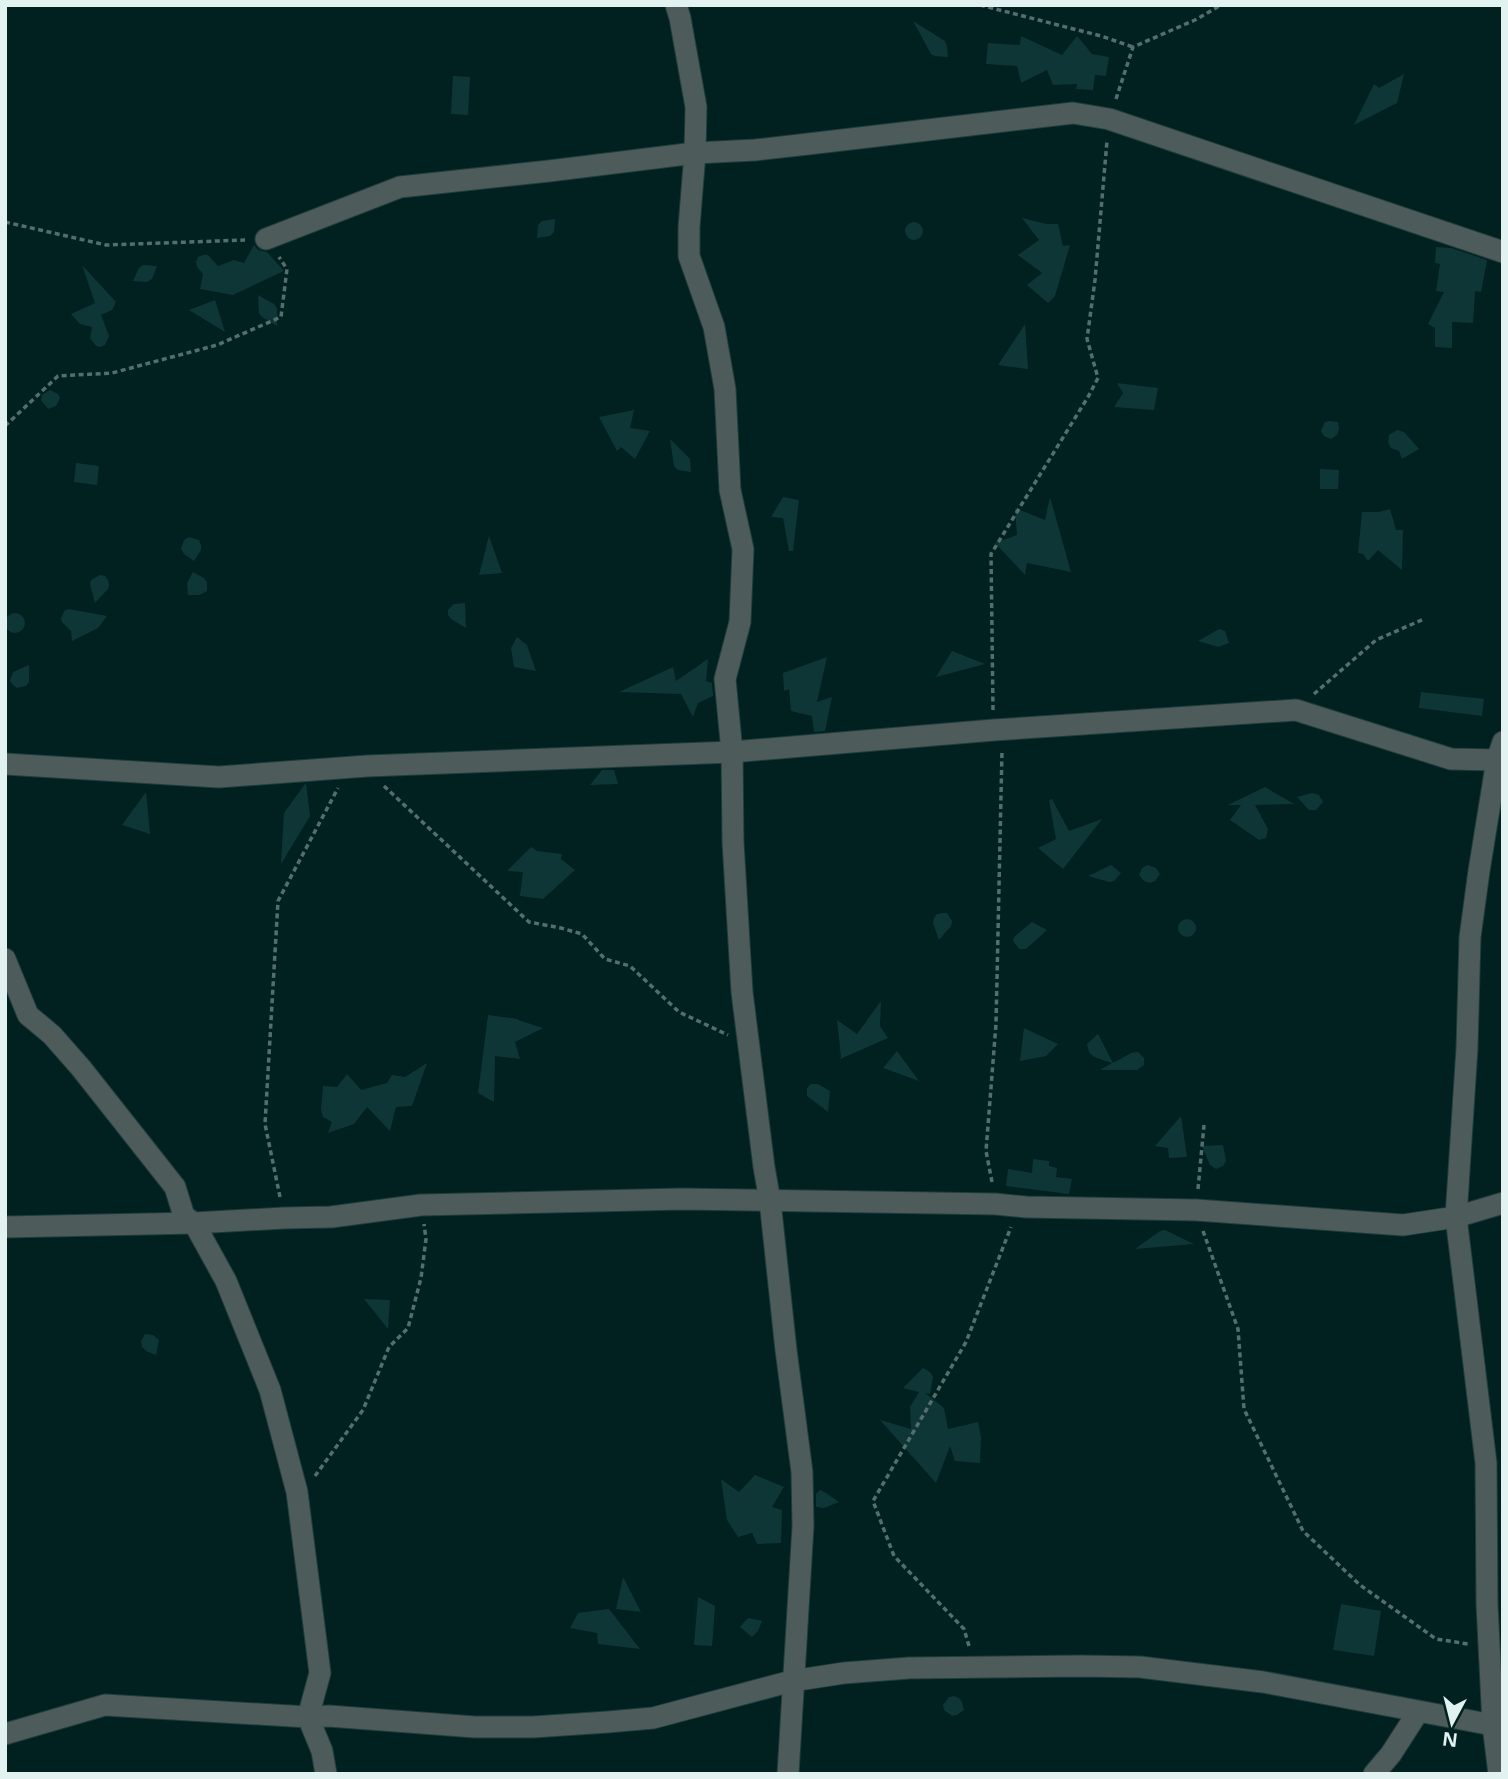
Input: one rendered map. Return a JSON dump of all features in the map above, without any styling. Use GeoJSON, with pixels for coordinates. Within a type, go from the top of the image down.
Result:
{"type":"FeatureCollection","features":[{"type":"Feature","properties":{"kind":"street"},"geometry":{"type":"LineString","coordinates":[[676,5],[696,107],[689,256],[713,327],[718,351],[725,389],[730,491],[743,549],[740,622],[725,679],[732,752],[733,842],[742,992],[770,1201],[803,1488],[788,1774]]}},
{"type":"Feature","properties":{"kind":"street"},"geometry":{"type":"LineString","coordinates":[[266,239],[400,187],[695,153],[795,146],[1073,113],[1109,118],[1503,252]]}},
{"type":"Feature","properties":{"kind":"street"},"geometry":{"type":"LineString","coordinates":[[5,764],[219,777],[367,766],[732,752],[994,730],[1296,710],[1451,759],[1500,751],[1470,937],[1467,1048],[1456,1217],[1486,1462],[1495,1604],[1489,1647],[1493,1725],[1499,1774]]}},
{"type":"Feature","properties":{"kind":"street"},"geometry":{"type":"LineString","coordinates":[[5,959],[27,1015],[52,1035],[81,1068],[175,1187],[184,1216],[194,1223],[226,1281],[270,1390],[297,1492],[320,1673],[308,1717],[322,1751],[326,1774]]}},
{"type":"Feature","properties":{"kind":"street"},"geometry":{"type":"LineString","coordinates":[[5,1227],[331,1217],[421,1205],[681,1199],[1196,1210],[1403,1225],[1456,1217],[1503,1203]]}},
{"type":"Feature","properties":{"kind":"street"},"geometry":{"type":"LineString","coordinates":[[5,1734],[105,1705],[329,1716],[475,1727],[533,1727],[608,1722],[653,1718],[792,1681],[844,1673],[975,1667],[1140,1667],[1263,1682],[1493,1725]]}},
{"type":"Feature","properties":{"kind":"street"},"geometry":{"type":"LineString","coordinates":[[1374,1774],[1391,1754],[1418,1712]]}},
{"type":"Feature","properties":{"kind":"path"},"geometry":{"type":"LineString","coordinates":[[980,5],[1101,36],[1133,47],[1195,20],[1221,5]]}},
{"type":"Feature","properties":{"kind":"path"},"geometry":{"type":"LineString","coordinates":[[995,1204],[986,1150],[996,1024],[1002,747],[994,730],[991,554],[1098,379],[1087,339],[1095,280],[1109,118],[1133,47]]}},
{"type":"Feature","properties":{"kind":"path"},"geometry":{"type":"LineString","coordinates":[[5,222],[106,245],[266,239],[287,269],[281,317],[217,345],[112,373],[58,376],[5,426]]}},
{"type":"Feature","properties":{"kind":"path"},"geometry":{"type":"LineString","coordinates":[[1296,710],[1376,640],[1424,619]]}},
{"type":"Feature","properties":{"kind":"path"},"geometry":{"type":"LineString","coordinates":[[367,766],[384,787],[529,922],[582,934],[605,958],[630,966],[679,1012],[723,1032],[749,1048]]}},
{"type":"Feature","properties":{"kind":"path"},"geometry":{"type":"LineString","coordinates":[[284,1218],[265,1124],[278,901],[339,784],[341,768]]}},
{"type":"Feature","properties":{"kind":"path"},"geometry":{"type":"LineString","coordinates":[[1204,1125],[1196,1210],[1238,1329],[1244,1409],[1303,1531],[1360,1585],[1436,1639],[1489,1647]]}},
{"type":"Feature","properties":{"kind":"path"},"geometry":{"type":"LineString","coordinates":[[297,1492],[314,1478],[363,1410],[389,1347],[408,1328],[421,1278],[426,1239],[421,1205]]}},
{"type":"Feature","properties":{"kind":"path"},"geometry":{"type":"LineString","coordinates":[[975,1667],[964,1629],[894,1556],[873,1501],[966,1342],[1016,1214],[1026,1207]]}},
{"type":"Feature","properties":{"kind":"building"},"geometry":{"type":"Polygon","coordinates":[[[913,21],[945,41],[948,57],[931,54],[913,21]]]}},
{"type":"Feature","properties":{"kind":"building"},"geometry":{"type":"Polygon","coordinates":[[[1021,36],[1062,55],[1077,36],[1092,54],[1109,57],[1106,76],[1095,75],[1093,90],[1076,89],[1077,84],[1053,85],[1047,70],[1021,83],[1017,66],[986,64],[988,43],[1020,45],[1021,36]]]}},
{"type":"Feature","properties":{"kind":"building"},"geometry":{"type":"Polygon","coordinates":[[[1404,74],[1397,103],[1354,125],[1374,84],[1379,88],[1404,74]]]}},
{"type":"Feature","properties":{"kind":"building"},"geometry":{"type":"Polygon","coordinates":[[[453,76],[470,77],[468,115],[451,114],[453,76]]]}},
{"type":"Feature","properties":{"kind":"building"},"geometry":{"type":"Polygon","coordinates":[[[1022,218],[1058,224],[1063,246],[1070,245],[1055,296],[1048,303],[1027,285],[1042,273],[1018,255],[1039,240],[1022,218]]]}},
{"type":"Feature","properties":{"kind":"building"},"geometry":{"type":"Polygon","coordinates":[[[555,219],[554,232],[550,236],[537,238],[538,225],[542,221],[555,219]]]}},
{"type":"Feature","properties":{"kind":"building"},"geometry":{"type":"Polygon","coordinates":[[[914,222],[920,225],[923,231],[920,237],[914,240],[908,237],[905,231],[908,225],[914,222]]]}},
{"type":"Feature","properties":{"kind":"building"},"geometry":{"type":"Polygon","coordinates":[[[254,245],[258,250],[267,252],[284,271],[233,295],[200,289],[203,274],[197,267],[198,257],[208,255],[218,266],[234,260],[244,263],[254,245]]]}},
{"type":"Feature","properties":{"kind":"building"},"geometry":{"type":"Polygon","coordinates":[[[1436,247],[1451,248],[1487,260],[1481,292],[1475,291],[1473,323],[1452,322],[1452,348],[1435,347],[1435,328],[1428,324],[1444,292],[1436,291],[1440,264],[1435,263],[1436,247]]]}},
{"type":"Feature","properties":{"kind":"building"},"geometry":{"type":"Polygon","coordinates":[[[82,265],[116,302],[112,310],[101,315],[109,336],[105,345],[100,347],[90,338],[92,327],[80,324],[71,314],[95,303],[82,265]]]}},
{"type":"Feature","properties":{"kind":"building"},"geometry":{"type":"Polygon","coordinates":[[[143,265],[157,266],[152,279],[147,282],[133,281],[139,268],[143,265]]]}},
{"type":"Feature","properties":{"kind":"building"},"geometry":{"type":"Polygon","coordinates":[[[258,295],[277,308],[277,326],[259,313],[258,295]]]}},
{"type":"Feature","properties":{"kind":"building"},"geometry":{"type":"Polygon","coordinates":[[[215,300],[225,332],[189,310],[215,300]]]}},
{"type":"Feature","properties":{"kind":"building"},"geometry":{"type":"Polygon","coordinates":[[[1025,324],[1028,369],[998,365],[1025,324]]]}},
{"type":"Feature","properties":{"kind":"building"},"geometry":{"type":"Polygon","coordinates":[[[1117,383],[1158,388],[1154,410],[1114,407],[1123,393],[1117,383]]]}},
{"type":"Feature","properties":{"kind":"building"},"geometry":{"type":"Polygon","coordinates":[[[50,390],[60,398],[56,406],[48,409],[41,400],[42,395],[50,390]]]}},
{"type":"Feature","properties":{"kind":"building"},"geometry":{"type":"Polygon","coordinates":[[[634,410],[630,428],[650,431],[635,459],[621,447],[617,451],[599,417],[634,410]]]}},
{"type":"Feature","properties":{"kind":"building"},"geometry":{"type":"Polygon","coordinates":[[[1325,422],[1338,422],[1339,429],[1337,435],[1331,439],[1321,431],[1325,422]]]}},
{"type":"Feature","properties":{"kind":"building"},"geometry":{"type":"Polygon","coordinates":[[[1397,430],[1404,432],[1419,449],[1402,459],[1399,451],[1391,448],[1388,442],[1389,435],[1397,430]]]}},
{"type":"Feature","properties":{"kind":"building"},"geometry":{"type":"Polygon","coordinates":[[[670,439],[690,459],[691,472],[678,470],[674,466],[670,439]]]}},
{"type":"Feature","properties":{"kind":"building"},"geometry":{"type":"Polygon","coordinates":[[[76,463],[99,466],[97,485],[74,482],[76,463]]]}},
{"type":"Feature","properties":{"kind":"building"},"geometry":{"type":"Polygon","coordinates":[[[1320,469],[1339,470],[1338,489],[1320,489],[1320,469]]]}},
{"type":"Feature","properties":{"kind":"building"},"geometry":{"type":"Polygon","coordinates":[[[783,497],[799,500],[793,551],[789,551],[783,518],[771,517],[783,497]]]}},
{"type":"Feature","properties":{"kind":"building"},"geometry":{"type":"Polygon","coordinates":[[[1050,497],[1071,572],[1027,563],[1025,575],[995,543],[1017,535],[1015,508],[1045,520],[1050,497]]]}},
{"type":"Feature","properties":{"kind":"building"},"geometry":{"type":"Polygon","coordinates":[[[1390,509],[1396,530],[1403,530],[1402,570],[1378,550],[1368,561],[1363,554],[1358,553],[1362,512],[1390,509]]]}},
{"type":"Feature","properties":{"kind":"building"},"geometry":{"type":"Polygon","coordinates":[[[489,536],[502,573],[479,575],[489,536]]]}},
{"type":"Feature","properties":{"kind":"building"},"geometry":{"type":"Polygon","coordinates":[[[189,537],[199,540],[201,545],[194,561],[181,549],[184,540],[189,537]]]}},
{"type":"Feature","properties":{"kind":"building"},"geometry":{"type":"Polygon","coordinates":[[[193,572],[207,582],[207,591],[200,595],[188,595],[187,583],[193,572]]]}},
{"type":"Feature","properties":{"kind":"building"},"geometry":{"type":"Polygon","coordinates":[[[100,575],[105,576],[109,585],[95,603],[90,584],[91,580],[100,575]]]}},
{"type":"Feature","properties":{"kind":"building"},"geometry":{"type":"Polygon","coordinates":[[[465,603],[466,628],[448,615],[448,610],[454,604],[465,603]]]}},
{"type":"Feature","properties":{"kind":"building"},"geometry":{"type":"Polygon","coordinates":[[[65,610],[107,616],[98,628],[72,641],[71,631],[61,618],[65,610]]]}},
{"type":"Feature","properties":{"kind":"building"},"geometry":{"type":"Polygon","coordinates":[[[15,613],[22,616],[25,623],[22,630],[15,633],[8,630],[5,623],[8,616],[15,613]]]}},
{"type":"Feature","properties":{"kind":"building"},"geometry":{"type":"Polygon","coordinates":[[[1219,629],[1225,631],[1229,643],[1218,647],[1198,641],[1219,629]]]}},
{"type":"Feature","properties":{"kind":"building"},"geometry":{"type":"Polygon","coordinates":[[[517,637],[527,645],[536,671],[514,667],[511,648],[517,637]]]}},
{"type":"Feature","properties":{"kind":"building"},"geometry":{"type":"Polygon","coordinates":[[[952,651],[985,664],[936,677],[952,651]]]}},
{"type":"Feature","properties":{"kind":"building"},"geometry":{"type":"Polygon","coordinates":[[[827,657],[817,702],[832,697],[825,731],[814,732],[812,716],[791,711],[789,689],[784,691],[783,673],[827,657]]]}},
{"type":"Feature","properties":{"kind":"building"},"geometry":{"type":"Polygon","coordinates":[[[708,659],[706,681],[712,683],[713,696],[698,703],[693,717],[681,694],[619,692],[673,667],[676,681],[708,659]]]}},
{"type":"Feature","properties":{"kind":"building"},"geometry":{"type":"Polygon","coordinates":[[[29,665],[29,682],[26,686],[17,688],[10,681],[13,672],[29,665]]]}},
{"type":"Feature","properties":{"kind":"building"},"geometry":{"type":"Polygon","coordinates":[[[1421,692],[1484,699],[1482,716],[1419,708],[1421,692]]]}},
{"type":"Feature","properties":{"kind":"building"},"geometry":{"type":"Polygon","coordinates":[[[602,770],[614,770],[618,784],[590,785],[602,770]]]}},
{"type":"Feature","properties":{"kind":"building"},"geometry":{"type":"Polygon","coordinates":[[[305,784],[310,816],[281,864],[284,813],[305,784]]]}},
{"type":"Feature","properties":{"kind":"building"},"geometry":{"type":"Polygon","coordinates":[[[1265,787],[1294,804],[1255,805],[1268,829],[1266,838],[1259,840],[1230,820],[1241,805],[1228,805],[1265,787]]]}},
{"type":"Feature","properties":{"kind":"building"},"geometry":{"type":"Polygon","coordinates":[[[146,792],[150,834],[122,825],[146,792]]]}},
{"type":"Feature","properties":{"kind":"building"},"geometry":{"type":"Polygon","coordinates":[[[1312,793],[1319,795],[1323,802],[1316,810],[1309,810],[1297,797],[1312,793]]]}},
{"type":"Feature","properties":{"kind":"building"},"geometry":{"type":"Polygon","coordinates":[[[1052,799],[1069,831],[1102,819],[1063,869],[1038,848],[1056,839],[1049,800],[1052,799]]]}},
{"type":"Feature","properties":{"kind":"building"},"geometry":{"type":"Polygon","coordinates":[[[531,847],[537,851],[562,854],[561,859],[575,870],[543,899],[520,896],[523,872],[507,871],[531,847]]]}},
{"type":"Feature","properties":{"kind":"building"},"geometry":{"type":"Polygon","coordinates":[[[1111,865],[1121,873],[1114,881],[1088,876],[1111,865]]]}},
{"type":"Feature","properties":{"kind":"building"},"geometry":{"type":"Polygon","coordinates":[[[1147,865],[1156,868],[1160,874],[1150,883],[1139,875],[1147,865]]]}},
{"type":"Feature","properties":{"kind":"building"},"geometry":{"type":"Polygon","coordinates":[[[947,913],[952,921],[951,926],[939,940],[934,918],[937,914],[947,913]]]}},
{"type":"Feature","properties":{"kind":"building"},"geometry":{"type":"Polygon","coordinates":[[[1187,919],[1193,922],[1196,928],[1193,934],[1187,937],[1181,934],[1178,928],[1181,922],[1187,919]]]}},
{"type":"Feature","properties":{"kind":"building"},"geometry":{"type":"Polygon","coordinates":[[[1032,922],[1047,930],[1026,949],[1019,949],[1013,941],[1014,937],[1032,922]]]}},
{"type":"Feature","properties":{"kind":"building"},"geometry":{"type":"Polygon","coordinates":[[[881,1001],[880,1026],[888,1038],[840,1059],[837,1020],[857,1034],[881,1001]]]}},
{"type":"Feature","properties":{"kind":"building"},"geometry":{"type":"Polygon","coordinates":[[[488,1015],[518,1019],[543,1028],[515,1042],[520,1059],[495,1056],[494,1102],[478,1093],[488,1015]]]}},
{"type":"Feature","properties":{"kind":"building"},"geometry":{"type":"Polygon","coordinates":[[[1024,1028],[1058,1044],[1046,1056],[1020,1061],[1024,1028]]]}},
{"type":"Feature","properties":{"kind":"building"},"geometry":{"type":"Polygon","coordinates":[[[1098,1034],[1113,1063],[1138,1052],[1144,1058],[1144,1065],[1137,1070],[1100,1070],[1112,1063],[1094,1057],[1089,1052],[1087,1044],[1098,1034]]]}},
{"type":"Feature","properties":{"kind":"building"},"geometry":{"type":"Polygon","coordinates":[[[897,1051],[919,1081],[883,1068],[897,1051]]]}},
{"type":"Feature","properties":{"kind":"building"},"geometry":{"type":"Polygon","coordinates":[[[427,1063],[412,1106],[396,1107],[390,1131],[367,1107],[354,1124],[328,1133],[332,1122],[323,1117],[321,1110],[323,1086],[337,1087],[347,1074],[361,1090],[387,1083],[392,1075],[405,1077],[427,1063]]]}},
{"type":"Feature","properties":{"kind":"building"},"geometry":{"type":"Polygon","coordinates":[[[811,1084],[818,1084],[830,1091],[828,1112],[807,1096],[807,1088],[811,1084]]]}},
{"type":"Feature","properties":{"kind":"building"},"geometry":{"type":"Polygon","coordinates":[[[1181,1116],[1187,1157],[1169,1158],[1168,1148],[1155,1146],[1181,1116]]]}},
{"type":"Feature","properties":{"kind":"building"},"geometry":{"type":"Polygon","coordinates":[[[1223,1145],[1226,1161],[1216,1169],[1210,1165],[1202,1146],[1223,1145]]]}},
{"type":"Feature","properties":{"kind":"building"},"geometry":{"type":"Polygon","coordinates":[[[1033,1159],[1049,1161],[1049,1166],[1057,1168],[1056,1177],[1072,1179],[1069,1194],[1006,1186],[1008,1169],[1032,1173],[1033,1159]]]}},
{"type":"Feature","properties":{"kind":"building"},"geometry":{"type":"Polygon","coordinates":[[[1165,1230],[1194,1244],[1135,1249],[1160,1231],[1165,1230]]]}},
{"type":"Feature","properties":{"kind":"building"},"geometry":{"type":"Polygon","coordinates":[[[364,1299],[390,1300],[388,1329],[364,1299]]]}},
{"type":"Feature","properties":{"kind":"building"},"geometry":{"type":"Polygon","coordinates":[[[145,1334],[153,1335],[159,1340],[156,1355],[142,1347],[141,1341],[145,1334]]]}},
{"type":"Feature","properties":{"kind":"building"},"geometry":{"type":"Polygon","coordinates":[[[923,1368],[933,1377],[930,1394],[925,1393],[944,1408],[948,1429],[978,1422],[981,1437],[980,1463],[955,1461],[950,1446],[936,1483],[880,1420],[911,1429],[910,1407],[919,1392],[903,1388],[923,1368]]]}},
{"type":"Feature","properties":{"kind":"building"},"geometry":{"type":"Polygon","coordinates":[[[755,1475],[784,1487],[772,1507],[782,1510],[781,1543],[757,1544],[752,1533],[738,1537],[727,1520],[721,1479],[739,1492],[755,1475]]]}},
{"type":"Feature","properties":{"kind":"building"},"geometry":{"type":"Polygon","coordinates":[[[820,1490],[839,1502],[824,1508],[816,1507],[816,1494],[820,1490]]]}},
{"type":"Feature","properties":{"kind":"building"},"geometry":{"type":"Polygon","coordinates":[[[623,1577],[641,1612],[616,1609],[623,1577]]]}},
{"type":"Feature","properties":{"kind":"building"},"geometry":{"type":"Polygon","coordinates":[[[698,1597],[715,1606],[712,1646],[694,1645],[698,1597]]]}},
{"type":"Feature","properties":{"kind":"building"},"geometry":{"type":"Polygon","coordinates":[[[1341,1604],[1381,1611],[1374,1656],[1333,1650],[1341,1604]]]}},
{"type":"Feature","properties":{"kind":"building"},"geometry":{"type":"Polygon","coordinates":[[[609,1609],[640,1649],[598,1644],[597,1633],[570,1628],[578,1613],[609,1609]]]}},
{"type":"Feature","properties":{"kind":"building"},"geometry":{"type":"Polygon","coordinates":[[[749,1618],[762,1621],[752,1637],[740,1627],[749,1618]]]}},
{"type":"Feature","properties":{"kind":"building"},"geometry":{"type":"Polygon","coordinates":[[[954,1696],[962,1702],[964,1710],[952,1716],[944,1710],[943,1705],[949,1697],[954,1696]]]}}]}
